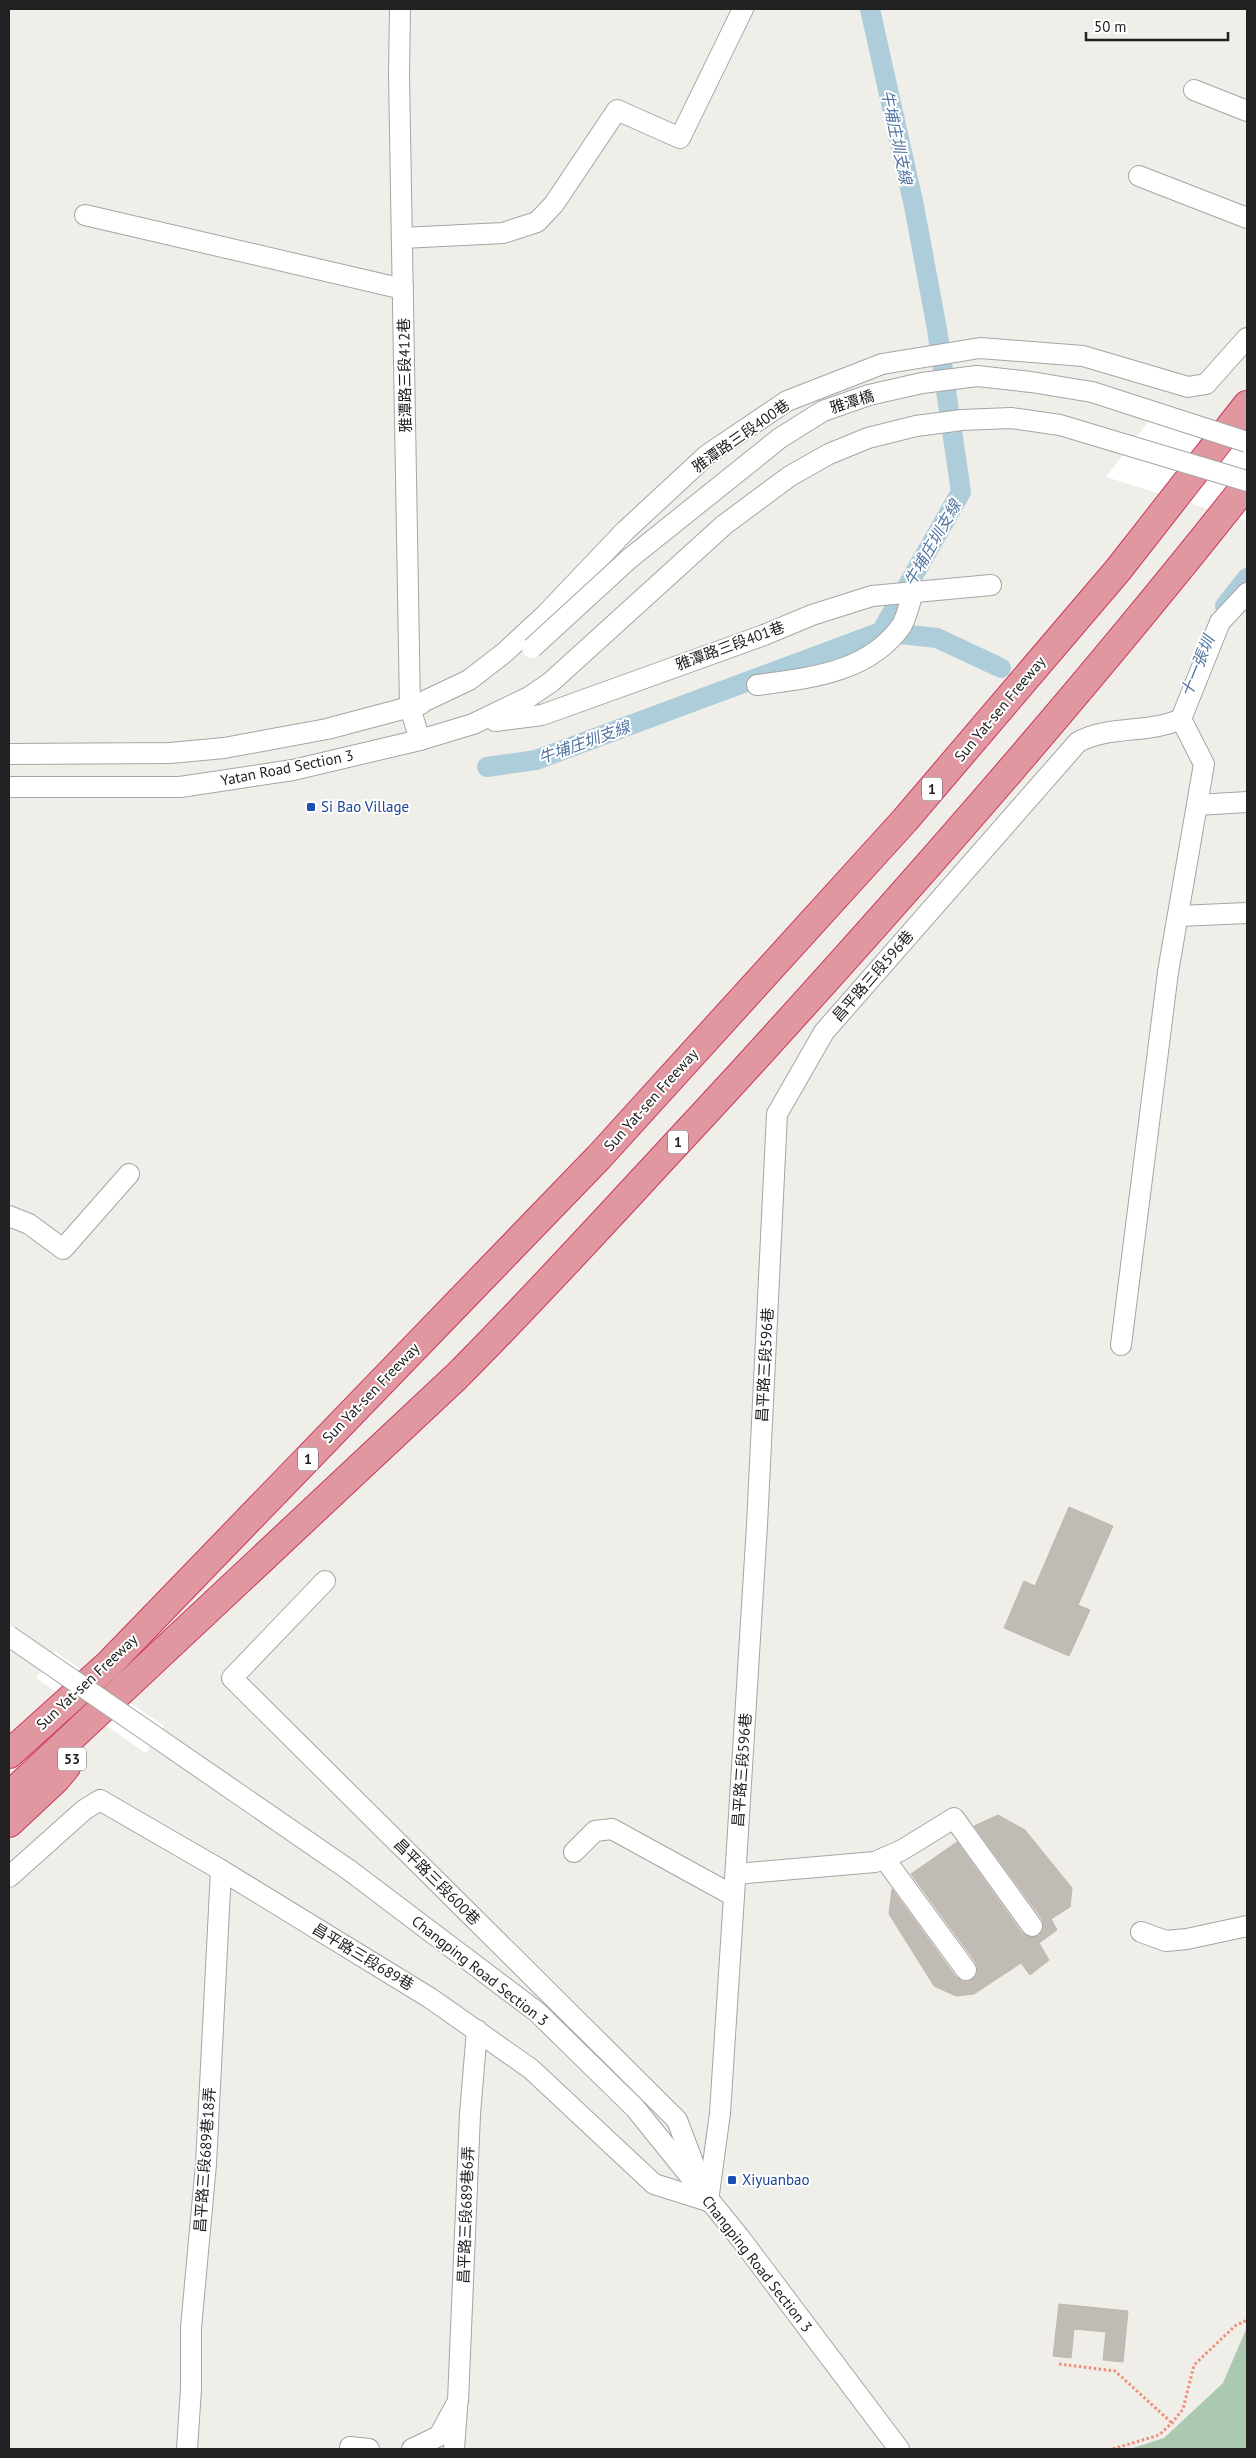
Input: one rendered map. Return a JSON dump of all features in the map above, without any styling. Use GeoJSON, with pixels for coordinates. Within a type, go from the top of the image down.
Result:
{"type":"FeatureCollection","features":[{"type":"Feature","properties":{"kind":"highway","name":"Sun Yat-sen Freeway"},"geometry":{"type":"LineString","coordinates":[[9,1754],[109,1664],[599,1157],[905,820],[1118,570],[1247,405]]}},
{"type":"Feature","properties":{"kind":"highway","name":"Sun Yat-sen Freeway"},"geometry":{"type":"LineString","coordinates":[[9,1796],[456,1377],[514,1319],[842,964],[1002,781],[1184,564],[1247,482]]}},
{"type":"Feature","properties":{"kind":"highway"},"geometry":{"type":"LineString","coordinates":[[9,1732],[109,1664]]}},
{"type":"Feature","properties":{"kind":"highway","name":"53"},"geometry":{"type":"LineString","coordinates":[[9,1823],[56,1779],[126,1688]]}},
{"type":"Feature","properties":{"kind":"street","name":"雅潭路三段412巷"},"geometry":{"type":"LineString","coordinates":[[400,9],[410,708],[420,740]]}},
{"type":"Feature","properties":{"kind":"street"},"geometry":{"type":"LineString","coordinates":[[402,238],[503,233],[537,222],[554,204],[617,110],[680,138],[743,9]]}},
{"type":"Feature","properties":{"kind":"street"},"geometry":{"type":"LineString","coordinates":[[1194,90],[1247,111]]}},
{"type":"Feature","properties":{"kind":"street"},"geometry":{"type":"LineString","coordinates":[[1139,176],[1247,218]]}},
{"type":"Feature","properties":{"kind":"street"},"geometry":{"type":"LineString","coordinates":[[85,215],[403,289]]}},
{"type":"Feature","properties":{"kind":"street","name":"雅潭路三段400巷"},"geometry":{"type":"LineString","coordinates":[[410,708],[470,680],[504,653],[546,614],[625,530],[708,455],[787,401],[882,364],[980,348],[1083,356],[1188,387],[1206,384],[1247,338]]}},
{"type":"Feature","properties":{"kind":"street","name":"雅潭橋"},"geometry":{"type":"LineString","coordinates":[[532,648],[629,559],[780,438],[823,411],[869,395],[922,383],[977,376],[1031,382],[1092,392],[1247,442]]}},
{"type":"Feature","properties":{"kind":"street","name":"Yatan Road Section 3"},"geometry":{"type":"LineString","coordinates":[[9,788],[180,787],[293,770],[420,740],[473,724],[529,697],[551,682],[724,525],[790,476],[830,454],[868,438],[916,426],[962,420],[1011,418],[1060,425],[1247,482]]}},
{"type":"Feature","properties":{"kind":"street","name":"雅潭路三段401巷"},"geometry":{"type":"LineString","coordinates":[[473,724],[542,715],[754,639],[812,615],[872,596],[991,585]]}},
{"type":"Feature","properties":{"kind":"street"},"geometry":{"type":"LineString","coordinates":[[757,685],[819,676],[858,664],[888,641],[902,624],[911,592]]}},
{"type":"Feature","properties":{"kind":"street"},"geometry":{"type":"LineString","coordinates":[[1121,1345],[1168,972],[1204,764],[1181,719],[1220,622],[1247,593]]}},
{"type":"Feature","properties":{"kind":"street","name":"Yatan Road Section 3"},"geometry":{"type":"LineString","coordinates":[[9,754],[170,754],[224,748],[327,729],[410,708],[498,671],[532,648]]}},
{"type":"Feature","properties":{"kind":"street","name":"昌平路三段596巷"},"geometry":{"type":"LineString","coordinates":[[708,2201],[720,2113],[736,1874],[757,1525],[777,1114],[824,1032],[1078,742],[1093,734],[1167,726],[1181,719]]}},
{"type":"Feature","properties":{"kind":"street"},"geometry":{"type":"LineString","coordinates":[[1198,805],[1247,802]]}},
{"type":"Feature","properties":{"kind":"street"},"geometry":{"type":"LineString","coordinates":[[1179,916],[1247,913]]}},
{"type":"Feature","properties":{"kind":"street"},"geometry":{"type":"LineString","coordinates":[[9,1216],[29,1224],[63,1249],[129,1174]]}},
{"type":"Feature","properties":{"kind":"street","name":"昌平路三段600巷"},"geometry":{"type":"LineString","coordinates":[[324,1581],[232,1678],[677,2120],[708,2201]]}},
{"type":"Feature","properties":{"kind":"street","name":"Changping Road Section 3"},"geometry":{"type":"LineString","coordinates":[[9,1636],[349,1870],[537,2012],[635,2108],[708,2201],[740,2238],[899,2449]]}},
{"type":"Feature","properties":{"kind":"street","name":"昌平路三段689巷"},"geometry":{"type":"LineString","coordinates":[[9,1878],[84,1810],[100,1800],[221,1870],[430,1998],[531,2069],[654,2184],[708,2201]]}},
{"type":"Feature","properties":{"kind":"street"},"geometry":{"type":"LineString","coordinates":[[736,1874],[875,1862],[902,1850],[954,1818],[1032,1926]]}},
{"type":"Feature","properties":{"kind":"street"},"geometry":{"type":"LineString","coordinates":[[574,1852],[595,1831],[612,1829],[734,1896]]}},
{"type":"Feature","properties":{"kind":"street"},"geometry":{"type":"LineString","coordinates":[[884,1858],[966,1970]]}},
{"type":"Feature","properties":{"kind":"street","name":"昌平路三段689巷18弄"},"geometry":{"type":"LineString","coordinates":[[188,2449],[191,2328],[206,2164],[221,1870]]}},
{"type":"Feature","properties":{"kind":"street"},"geometry":{"type":"LineString","coordinates":[[1141,1932],[1166,1941],[1187,1939],[1247,1926]]}},
{"type":"Feature","properties":{"kind":"street","name":"昌平路三段689巷6弄"},"geometry":{"type":"LineString","coordinates":[[454,2449],[458,2401],[470,2114],[477,2030]]}},
{"type":"Feature","properties":{"kind":"street","name":"昌平路三段689巷6弄"},"geometry":{"type":"LineString","coordinates":[[412,2449],[439,2436],[458,2401]]}},
{"type":"Feature","properties":{"kind":"path"},"geometry":{"type":"LineString","coordinates":[[1113,2449],[1159,2435],[1172,2423],[1183,2409],[1194,2365],[1235,2326],[1247,2320]]}},
{"type":"Feature","properties":{"kind":"path"},"geometry":{"type":"LineString","coordinates":[[1059,2364],[1115,2371],[1172,2423]]}},
{"type":"Feature","properties":{"kind":"green space"},"geometry":{"type":"Polygon","coordinates":[[[1247,2327],[1247,2449],[1130,2449],[1164,2438],[1223,2383],[1247,2327]]]}},
{"type":"Feature","properties":{"kind":"pier"},"geometry":{"type":"Polygon","coordinates":[[[1162,404],[1247,432],[1247,521],[1106,477],[1162,404]]]}},
{"type":"Feature","properties":{"kind":"pier"},"geometry":{"type":"Polygon","coordinates":[[[54,1651],[164,1726],[146,1753],[36,1678],[54,1651]]]}},
{"type":"Feature","properties":{"kind":"building"},"geometry":{"type":"Polygon","coordinates":[[[1069,1507],[1113,1526],[1078,1605],[1090,1610],[1069,1656],[1004,1628],[1024,1581],[1035,1586],[1069,1507]]]}},
{"type":"Feature","properties":{"kind":"building"},"geometry":{"type":"Polygon","coordinates":[[[998,1815],[1025,1830],[1072,1888],[1070,1907],[1051,1919],[1057,1930],[1039,1943],[1049,1960],[1030,1975],[1021,1963],[974,1994],[956,1996],[934,1986],[889,1914],[892,1889],[956,1977],[962,1981],[968,1982],[977,1975],[976,1963],[911,1874],[957,1842],[1022,1933],[1028,1937],[1039,1936],[1043,1930],[1042,1919],[974,1826],[998,1815]]]}},
{"type":"Feature","properties":{"kind":"building"},"geometry":{"type":"Polygon","coordinates":[[[1059,2304],[1128,2311],[1123,2362],[1103,2360],[1106,2332],[1074,2329],[1071,2358],[1053,2356],[1059,2304]]]}},
{"type":"Feature","properties":{"kind":"waterway","name":"牛埔庄圳支線"},"geometry":{"type":"LineString","coordinates":[[487,767],[536,760],[881,632],[961,492],[937,329],[914,206],[870,9]]}},
{"type":"Feature","properties":{"kind":"waterway","name":"十一張圳"},"geometry":{"type":"LineString","coordinates":[[1225,606],[1247,578]]}},
{"type":"Feature","properties":{"kind":"waterway","name":"十一張圳"},"geometry":{"type":"LineString","coordinates":[[881,632],[937,638],[1001,668]]}},
{"type":"Feature","properties":{"kind":"place","name":"Si Bao Village"},"geometry":{"type":"Point","coordinates":[311,807]}},
{"type":"Feature","properties":{"kind":"place","name":"Xiyuanbao"},"geometry":{"type":"Point","coordinates":[732,2180]}}]}
